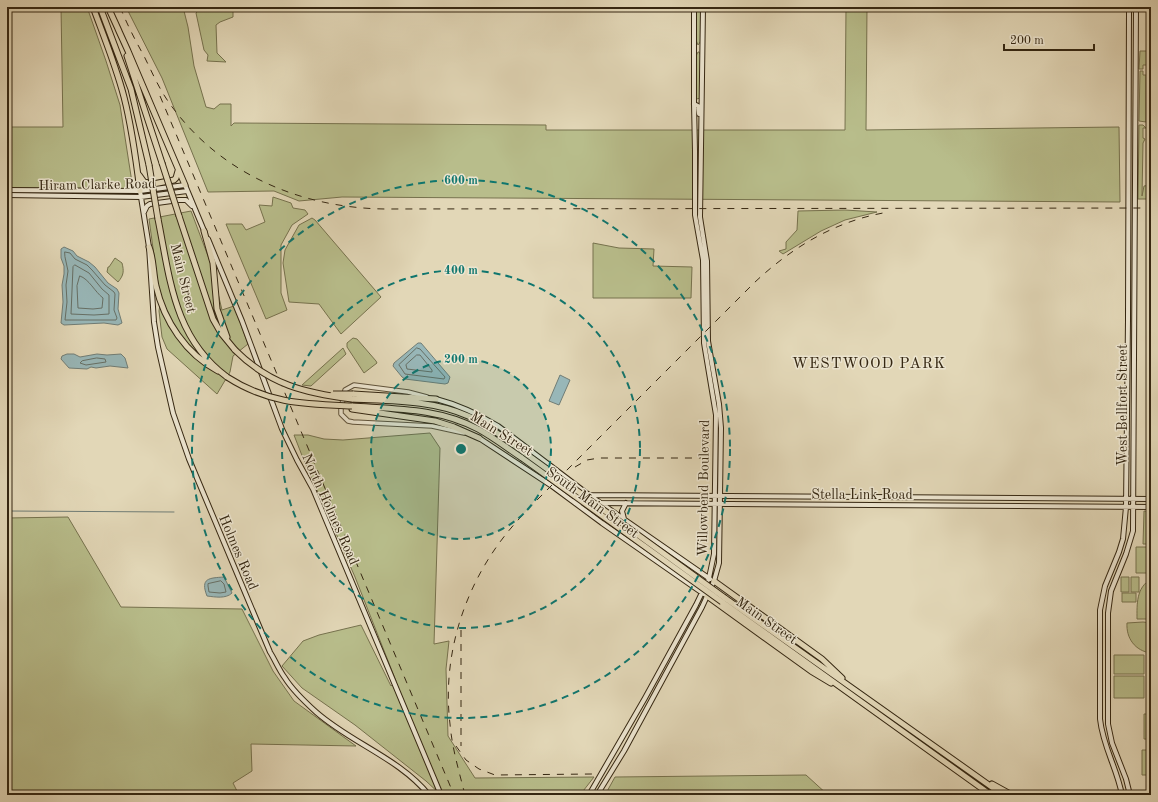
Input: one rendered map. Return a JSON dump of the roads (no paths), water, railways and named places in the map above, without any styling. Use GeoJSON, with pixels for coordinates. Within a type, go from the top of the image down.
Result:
{"type":"FeatureCollection","features":[{"type":"Feature","properties":{"kind":"highway"},"geometry":{"type":"LineString","coordinates":[[93,7],[123,96],[133,142],[141,194]]}},
{"type":"Feature","properties":{"kind":"highway","name":"Main Street"},"geometry":{"type":"LineString","coordinates":[[100,7],[131,89],[148,165],[174,298],[180,316],[197,346],[222,373],[247,389],[268,397],[287,401],[441,414],[478,429],[523,456]]}},
{"type":"Feature","properties":{"kind":"highway","name":"Main Street"},"geometry":{"type":"LineString","coordinates":[[108,7],[118,29],[213,319],[233,349],[251,365],[276,381],[308,392],[420,403],[455,411],[479,422],[523,456],[990,795]]}},
{"type":"Feature","properties":{"kind":"highway"},"geometry":{"type":"LineString","coordinates":[[118,29],[186,188]]}},
{"type":"Feature","properties":{"kind":"highway"},"geometry":{"type":"LineString","coordinates":[[138,174],[144,182],[153,184],[174,180],[178,169]]}},
{"type":"Feature","properties":{"kind":"highway"},"geometry":{"type":"LineString","coordinates":[[204,231],[213,263],[217,309],[224,332],[233,349]]}},
{"type":"Feature","properties":{"kind":"highway"},"geometry":{"type":"LineString","coordinates":[[149,247],[152,257],[156,288],[166,316],[180,338],[196,355],[212,368],[222,373]]}},
{"type":"Feature","properties":{"kind":"highway"},"geometry":{"type":"LineString","coordinates":[[352,397],[393,395],[436,399]]}},
{"type":"Feature","properties":{"kind":"highway"},"geometry":{"type":"LineString","coordinates":[[352,407],[435,421],[454,427],[479,438]]}},
{"type":"Feature","properties":{"kind":"highway"},"geometry":{"type":"LineString","coordinates":[[714,581],[822,659],[860,694]]}},
{"type":"Feature","properties":{"kind":"highway"},"geometry":{"type":"LineString","coordinates":[[722,601],[717,599],[720,591],[726,590]]}},
{"type":"Feature","properties":{"kind":"highway"},"geometry":{"type":"LineString","coordinates":[[707,596],[722,601]]}},
{"type":"Feature","properties":{"kind":"highway","name":"Main Street"},"geometry":{"type":"LineString","coordinates":[[722,601],[860,694],[1003,795]]}},
{"type":"Feature","properties":{"kind":"highway"},"geometry":{"type":"LineString","coordinates":[[964,767],[1012,795]]}},
{"type":"Feature","properties":{"kind":"main road","name":"Willowbend Boulevard"},"geometry":{"type":"LineString","coordinates":[[589,795],[645,698],[702,593],[712,569],[715,546],[716,428],[706,341],[705,266],[707,252],[702,234],[700,217],[698,151],[694,104],[694,7]]}},
{"type":"Feature","properties":{"kind":"main road","name":"Willowbend Boulevard"},"geometry":{"type":"LineString","coordinates":[[698,151],[701,126],[702,7]]}},
{"type":"Feature","properties":{"kind":"main road","name":"West Bellfort Street"},"geometry":{"type":"LineString","coordinates":[[1129,7],[1128,358],[1134,462],[1133,531],[1124,560],[1111,591],[1108,612],[1108,714],[1110,734],[1130,795]]}},
{"type":"Feature","properties":{"kind":"main road","name":"West Bellfort Street"},"geometry":{"type":"LineString","coordinates":[[1122,795],[1104,744],[1101,731],[1100,610],[1105,586],[1123,539],[1126,507],[1133,358],[1136,7]]}},
{"type":"Feature","properties":{"kind":"main road"},"geometry":{"type":"LineString","coordinates":[[694,49],[702,49]]}},
{"type":"Feature","properties":{"kind":"main road"},"geometry":{"type":"LineString","coordinates":[[694,104],[698,106],[701,126]]}},
{"type":"Feature","properties":{"kind":"main road"},"geometry":{"type":"LineString","coordinates":[[1128,123],[1135,123]]}},
{"type":"Feature","properties":{"kind":"main road"},"geometry":{"type":"LineString","coordinates":[[186,188],[204,231]]}},
{"type":"Feature","properties":{"kind":"main road","name":"Hiram Clarke Road"},"geometry":{"type":"LineString","coordinates":[[7,190],[90,196],[141,194],[186,188]]}},
{"type":"Feature","properties":{"kind":"main road"},"geometry":{"type":"LineString","coordinates":[[90,191],[90,196]]}},
{"type":"Feature","properties":{"kind":"main road","name":"Hiram Clarke Road"},"geometry":{"type":"LineString","coordinates":[[7,195],[90,191],[141,194]]}},
{"type":"Feature","properties":{"kind":"main road"},"geometry":{"type":"LineString","coordinates":[[141,194],[145,218]]}},
{"type":"Feature","properties":{"kind":"main road"},"geometry":{"type":"LineString","coordinates":[[149,247],[144,211],[147,206],[150,204],[184,200],[188,201],[195,210]]}},
{"type":"Feature","properties":{"kind":"main road","name":"North Holmes Road"},"geometry":{"type":"LineString","coordinates":[[204,231],[242,321],[282,429],[312,489],[442,795]]}},
{"type":"Feature","properties":{"kind":"main road","name":"Holmes Road"},"geometry":{"type":"LineString","coordinates":[[149,247],[154,322],[173,413],[189,459],[270,652],[285,679],[300,697],[317,713],[395,765],[419,783],[429,795]]}},
{"type":"Feature","properties":{"kind":"main road"},"geometry":{"type":"LineString","coordinates":[[1128,275],[1134,275]]}},
{"type":"Feature","properties":{"kind":"main road","name":"Willowbend Boulevard"},"geometry":{"type":"LineString","coordinates":[[597,795],[624,751],[707,596],[714,581],[719,563],[721,428],[719,404],[706,341]]}},
{"type":"Feature","properties":{"kind":"main road"},"geometry":{"type":"LineString","coordinates":[[1128,358],[1133,358]]}},
{"type":"Feature","properties":{"kind":"main road","name":"South Main Street"},"geometry":{"type":"LineString","coordinates":[[436,399],[465,408],[482,416],[589,495],[714,581]]}},
{"type":"Feature","properties":{"kind":"main road"},"geometry":{"type":"LineString","coordinates":[[716,428],[721,428]]}},
{"type":"Feature","properties":{"kind":"main road","name":"South Main Street"},"geometry":{"type":"LineString","coordinates":[[479,438],[544,480],[707,596]]}},
{"type":"Feature","properties":{"kind":"main road"},"geometry":{"type":"LineString","coordinates":[[1127,462],[1134,462]]}},
{"type":"Feature","properties":{"kind":"main road"},"geometry":{"type":"LineString","coordinates":[[566,496],[574,484]]}},
{"type":"Feature","properties":{"kind":"main road","name":"Stella Link Road"},"geometry":{"type":"LineString","coordinates":[[589,495],[1151,499]]}},
{"type":"Feature","properties":{"kind":"main road"},"geometry":{"type":"LineString","coordinates":[[649,495],[649,503]]}},
{"type":"Feature","properties":{"kind":"main road","name":"Stella Link Road"},"geometry":{"type":"LineString","coordinates":[[573,501],[602,503],[1151,507]]}},
{"type":"Feature","properties":{"kind":"main road"},"geometry":{"type":"LineString","coordinates":[[624,519],[622,511],[626,503]]}},
{"type":"Feature","properties":{"kind":"main road"},"geometry":{"type":"LineString","coordinates":[[715,546],[720,546]]}},
{"type":"Feature","properties":{"kind":"main road"},"geometry":{"type":"LineString","coordinates":[[1117,556],[1124,560]]}},
{"type":"Feature","properties":{"kind":"main road"},"geometry":{"type":"LineString","coordinates":[[689,584],[696,583],[700,576],[697,570]]}},
{"type":"Feature","properties":{"kind":"main road"},"geometry":{"type":"LineString","coordinates":[[662,666],[668,669]]}},
{"type":"Feature","properties":{"kind":"main road"},"geometry":{"type":"LineString","coordinates":[[645,698],[651,702]]}},
{"type":"Feature","properties":{"kind":"main road"},"geometry":{"type":"LineString","coordinates":[[1100,714],[1108,714]]}},
{"type":"Feature","properties":{"kind":"main road"},"geometry":{"type":"LineString","coordinates":[[616,748],[624,751]]}},
{"type":"Feature","properties":{"kind":"main road"},"geometry":{"type":"LineString","coordinates":[[1113,767],[1120,764]]}},
{"type":"Feature","properties":{"kind":"street","name":"South Main Street"},"geometry":{"type":"LineString","coordinates":[[436,399],[408,392],[354,385],[345,390],[341,409],[342,414],[348,421],[432,426],[479,438]]}},
{"type":"Feature","properties":{"kind":"water"},"geometry":{"type":"Polygon","coordinates":[[[64,247],[73,251],[77,256],[89,262],[108,283],[117,289],[119,293],[118,309],[122,323],[118,325],[104,323],[64,325],[61,323],[64,266],[61,258],[61,249],[64,247]]]}},
{"type":"Feature","properties":{"kind":"water"},"geometry":{"type":"Polygon","coordinates":[[[418,343],[421,343],[450,377],[448,383],[445,384],[405,379],[393,366],[394,363],[418,343]]]}},
{"type":"Feature","properties":{"kind":"water"},"geometry":{"type":"Polygon","coordinates":[[[74,354],[80,357],[97,354],[121,354],[125,358],[128,368],[110,366],[96,368],[91,367],[87,369],[69,368],[61,359],[62,356],[74,354]]]}},
{"type":"Feature","properties":{"kind":"water"},"geometry":{"type":"Polygon","coordinates":[[[560,375],[570,380],[559,405],[549,401],[560,375]]]}},
{"type":"Feature","properties":{"kind":"water"},"geometry":{"type":"Polygon","coordinates":[[[224,577],[232,593],[224,597],[207,596],[205,582],[210,579],[224,577]]]}},
{"type":"Feature","properties":{"kind":"waterway"},"geometry":{"type":"LineString","coordinates":[[7,511],[174,512]]}},
{"type":"Feature","properties":{"kind":"railway"},"geometry":{"type":"LineString","coordinates":[[120,7],[131,32],[162,92],[190,129],[213,150],[238,168],[293,194],[323,202],[354,207],[385,209],[1151,208]]}},
{"type":"Feature","properties":{"kind":"railway"},"geometry":{"type":"LineString","coordinates":[[160,96],[454,795]]}},
{"type":"Feature","properties":{"kind":"railway"},"geometry":{"type":"LineString","coordinates":[[465,795],[451,733],[448,699],[449,674],[458,626],[467,602],[489,558],[503,538],[540,497],[754,283],[769,270],[800,247],[833,228],[851,221],[889,212]]}},
{"type":"Feature","properties":{"kind":"railway"},"geometry":{"type":"LineString","coordinates":[[575,467],[587,460],[599,458],[711,458]]}},
{"type":"Feature","properties":{"kind":"railway"},"geometry":{"type":"LineString","coordinates":[[461,630],[461,746]]}},
{"type":"Feature","properties":{"kind":"railway"},"geometry":{"type":"LineString","coordinates":[[456,746],[466,760],[479,769],[495,775],[592,774]]}},
{"type":"Feature","properties":{"kind":"district","name":"WESTWOOD PARK"},"geometry":{"type":"Point","coordinates":[869,363]}}]}
